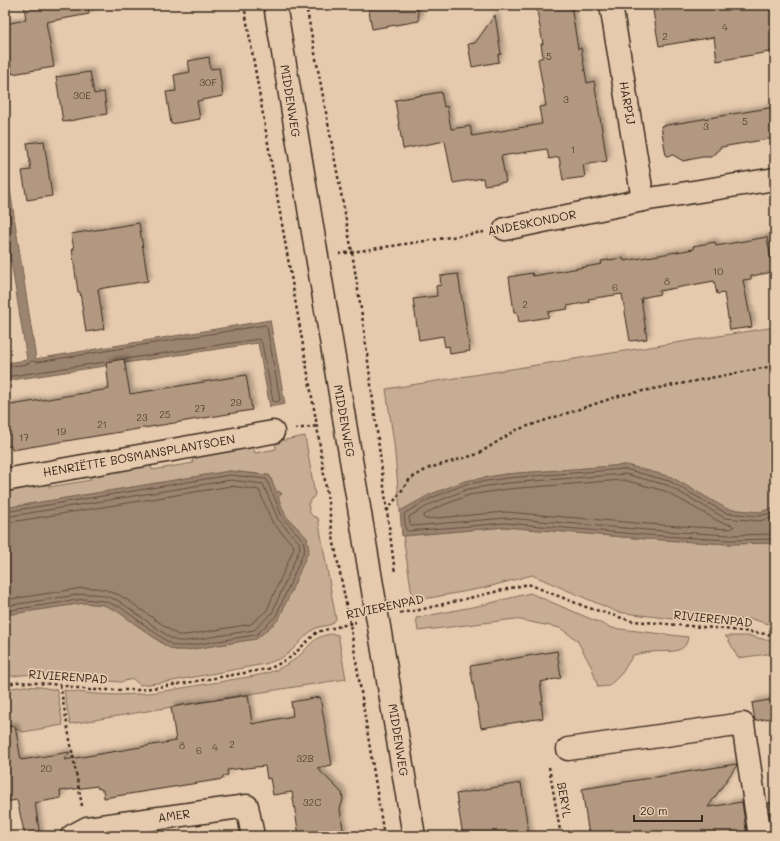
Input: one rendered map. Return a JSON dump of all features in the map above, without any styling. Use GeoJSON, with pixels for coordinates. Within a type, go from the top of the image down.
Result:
{"type":"FeatureCollection","features":[{"type":"Feature","properties":{"kind":"street","name":"MIDDENWEG"},"geometry":{"type":"LineString","coordinates":[[275,5],[414,836]]}},
{"type":"Feature","properties":{"kind":"street","name":"HARPIJ"},"geometry":{"type":"LineString","coordinates":[[611,5],[643,200]]}},
{"type":"Feature","properties":{"kind":"street","name":"ANDESKONDOR"},"geometry":{"type":"LineString","coordinates":[[505,229],[643,200],[775,179]]}},
{"type":"Feature","properties":{"kind":"street","name":"HENRIËTTE BOSMANSPLANTSOEN"},"geometry":{"type":"LineString","coordinates":[[5,480],[273,432]]}},
{"type":"Feature","properties":{"kind":"street"},"geometry":{"type":"LineString","coordinates":[[568,748],[743,724],[760,836]]}},
{"type":"Feature","properties":{"kind":"street","name":"AMER"},"geometry":{"type":"LineString","coordinates":[[80,832],[247,806],[253,836]]}},
{"type":"Feature","properties":{"kind":"path"},"geometry":{"type":"LineString","coordinates":[[244,5],[317,426],[334,544],[350,623],[384,836]]}},
{"type":"Feature","properties":{"kind":"path"},"geometry":{"type":"LineString","coordinates":[[306,5],[352,252],[363,322],[395,574]]}},
{"type":"Feature","properties":{"kind":"path","name":"ANDESKONDOR"},"geometry":{"type":"LineString","coordinates":[[289,262],[505,229]]}},
{"type":"Feature","properties":{"kind":"path"},"geometry":{"type":"LineString","coordinates":[[387,512],[410,478],[428,468],[478,454],[516,430],[622,395],[775,366]]}},
{"type":"Feature","properties":{"kind":"path","name":"RIVIERENPAD"},"geometry":{"type":"LineString","coordinates":[[5,685],[17,682],[31,682],[90,690],[138,690],[267,669],[291,657],[318,632],[350,623],[528,584],[586,607],[632,621],[775,635]]}},
{"type":"Feature","properties":{"kind":"path"},"geometry":{"type":"LineString","coordinates":[[400,606],[401,613]]}},
{"type":"Feature","properties":{"kind":"path"},"geometry":{"type":"LineString","coordinates":[[60,685],[80,798],[80,832]]}},
{"type":"Feature","properties":{"kind":"path","name":"BERYL"},"geometry":{"type":"LineString","coordinates":[[549,766],[561,836]]}},
{"type":"Feature","properties":{"kind":"shaded area"},"geometry":{"type":"Polygon","coordinates":[[[5,224],[11,261],[5,262],[5,224]]]}},
{"type":"Feature","properties":{"kind":"shaded area"},"geometry":{"type":"Polygon","coordinates":[[[775,327],[775,508],[759,512],[727,509],[671,477],[626,465],[506,474],[465,481],[429,495],[400,511],[394,443],[386,389],[775,327]]]}},
{"type":"Feature","properties":{"kind":"shaded area"},"geometry":{"type":"Polygon","coordinates":[[[305,436],[315,495],[308,504],[311,515],[318,518],[336,619],[332,624],[314,629],[288,653],[272,662],[167,682],[140,685],[133,679],[120,682],[38,674],[5,677],[5,615],[84,603],[104,605],[117,611],[164,645],[176,650],[187,650],[256,639],[279,619],[307,538],[285,515],[278,497],[279,496],[269,475],[230,471],[5,508],[5,487],[47,480],[49,487],[91,480],[90,473],[151,463],[152,470],[193,463],[192,456],[253,446],[255,453],[276,449],[275,442],[305,436]]]}},
{"type":"Feature","properties":{"kind":"shaded area"},"geometry":{"type":"Polygon","coordinates":[[[505,527],[728,544],[775,543],[775,626],[752,619],[689,621],[617,612],[532,575],[484,588],[413,601],[403,536],[505,527]]]}},
{"type":"Feature","properties":{"kind":"shaded area"},"geometry":{"type":"Polygon","coordinates":[[[530,593],[612,628],[688,637],[684,647],[679,650],[648,652],[633,655],[622,673],[609,686],[598,687],[592,668],[577,640],[560,628],[515,619],[418,631],[416,618],[487,604],[530,593]]]}},
{"type":"Feature","properties":{"kind":"shaded area"},"geometry":{"type":"Polygon","coordinates":[[[334,634],[338,635],[346,679],[70,724],[64,690],[100,694],[137,694],[255,676],[282,667],[296,658],[318,638],[334,634]]]}},
{"type":"Feature","properties":{"kind":"shaded area"},"geometry":{"type":"Polygon","coordinates":[[[725,636],[750,636],[775,642],[775,653],[738,658],[725,636]]]}},
{"type":"Feature","properties":{"kind":"shaded area"},"geometry":{"type":"Polygon","coordinates":[[[24,686],[57,690],[63,725],[23,732],[16,729],[15,726],[5,728],[5,689],[24,686]]]}},
{"type":"Feature","properties":{"kind":"water"},"geometry":{"type":"Polygon","coordinates":[[[5,157],[36,359],[270,320],[285,404],[270,407],[258,343],[5,381],[5,363],[27,360],[5,224],[5,157]]]}},
{"type":"Feature","properties":{"kind":"water"},"geometry":{"type":"Polygon","coordinates":[[[626,465],[671,477],[727,509],[759,512],[775,508],[775,543],[728,544],[505,527],[402,536],[400,511],[429,495],[465,481],[506,474],[626,465]]]}},
{"type":"Feature","properties":{"kind":"water"},"geometry":{"type":"Polygon","coordinates":[[[230,471],[270,476],[276,493],[279,491],[282,494],[278,497],[285,515],[307,538],[309,550],[279,619],[256,639],[187,650],[171,649],[117,611],[104,605],[84,603],[5,615],[5,508],[230,471]]]}},
{"type":"Feature","properties":{"kind":"building"},"geometry":{"type":"Polygon","coordinates":[[[24,5],[88,5],[89,14],[46,22],[54,67],[12,74],[5,41],[5,24],[26,20],[24,5]]]}},
{"type":"Feature","properties":{"kind":"building"},"geometry":{"type":"Polygon","coordinates":[[[368,5],[417,5],[419,21],[372,29],[368,5]]]}},
{"type":"Feature","properties":{"kind":"building"},"geometry":{"type":"Polygon","coordinates":[[[536,5],[571,5],[578,49],[581,48],[587,83],[594,81],[607,161],[583,165],[585,177],[563,180],[559,157],[549,159],[547,149],[501,156],[506,182],[484,185],[483,178],[453,183],[445,141],[403,149],[395,100],[441,92],[444,107],[447,106],[451,129],[470,126],[472,136],[542,124],[539,107],[546,106],[538,59],[543,57],[541,44],[543,44],[536,5]]]}},
{"type":"Feature","properties":{"kind":"building"},"geometry":{"type":"Polygon","coordinates":[[[666,5],[775,5],[775,51],[717,61],[714,37],[659,46],[653,11],[666,8],[666,5]]]}},
{"type":"Feature","properties":{"kind":"building"},"geometry":{"type":"Polygon","coordinates":[[[495,15],[501,54],[498,55],[499,62],[472,67],[468,44],[475,43],[495,15]]]}},
{"type":"Feature","properties":{"kind":"building"},"geometry":{"type":"Polygon","coordinates":[[[209,57],[210,69],[219,68],[223,96],[197,101],[200,119],[171,124],[166,92],[176,91],[174,75],[190,72],[188,61],[209,57]]]}},
{"type":"Feature","properties":{"kind":"building"},"geometry":{"type":"Polygon","coordinates":[[[90,72],[94,94],[104,92],[107,114],[63,122],[56,77],[90,72]]]}},
{"type":"Feature","properties":{"kind":"building"},"geometry":{"type":"Polygon","coordinates":[[[775,107],[775,138],[721,147],[711,157],[702,157],[683,161],[673,155],[666,156],[661,126],[775,107]]]}},
{"type":"Feature","properties":{"kind":"building"},"geometry":{"type":"Polygon","coordinates":[[[44,141],[52,196],[27,200],[22,171],[31,170],[27,143],[44,141]]]}},
{"type":"Feature","properties":{"kind":"building"},"geometry":{"type":"Polygon","coordinates":[[[139,223],[148,281],[98,289],[104,329],[86,332],[80,292],[78,292],[71,234],[139,223]]]}},
{"type":"Feature","properties":{"kind":"building"},"geometry":{"type":"Polygon","coordinates":[[[767,237],[773,272],[751,276],[751,279],[743,280],[752,327],[730,330],[724,293],[717,294],[714,281],[659,291],[660,294],[641,298],[647,339],[630,341],[622,294],[588,299],[589,302],[567,306],[568,309],[548,312],[549,317],[519,322],[517,312],[514,312],[509,277],[532,273],[533,276],[602,264],[601,261],[623,258],[624,261],[694,249],[693,246],[715,242],[716,246],[767,237]]]}},
{"type":"Feature","properties":{"kind":"building"},"geometry":{"type":"Polygon","coordinates":[[[458,274],[470,351],[450,354],[449,346],[445,347],[443,336],[419,340],[413,299],[437,296],[436,286],[441,285],[440,276],[458,274]]]}},
{"type":"Feature","properties":{"kind":"building"},"geometry":{"type":"Polygon","coordinates":[[[124,359],[130,394],[246,375],[252,410],[12,450],[11,446],[5,447],[5,406],[109,389],[106,362],[124,359]]]}},
{"type":"Feature","properties":{"kind":"building"},"geometry":{"type":"Polygon","coordinates":[[[557,651],[561,678],[540,682],[543,701],[541,701],[543,718],[481,728],[470,666],[557,651]]]}},
{"type":"Feature","properties":{"kind":"building"},"geometry":{"type":"Polygon","coordinates":[[[248,695],[252,724],[293,716],[291,702],[320,697],[332,765],[317,768],[342,793],[343,800],[340,809],[344,836],[299,836],[292,792],[273,795],[270,778],[267,779],[265,766],[227,770],[228,775],[223,776],[223,779],[104,798],[103,790],[100,788],[98,789],[97,786],[60,791],[61,798],[35,803],[40,836],[25,836],[17,800],[5,802],[5,727],[15,726],[21,760],[70,752],[64,760],[176,741],[171,707],[248,695]]]}},
{"type":"Feature","properties":{"kind":"building"},"geometry":{"type":"Polygon","coordinates":[[[775,699],[775,717],[755,721],[752,703],[775,699]]]}},
{"type":"Feature","properties":{"kind":"building"},"geometry":{"type":"Polygon","coordinates":[[[737,765],[708,807],[742,802],[747,836],[589,836],[582,789],[737,765]]]}},
{"type":"Feature","properties":{"kind":"building"},"geometry":{"type":"Polygon","coordinates":[[[521,783],[529,836],[463,836],[456,794],[521,783]]]}},
{"type":"Feature","properties":{"kind":"building"},"geometry":{"type":"Polygon","coordinates":[[[775,802],[775,834],[772,834],[768,803],[775,802]]]}}]}
